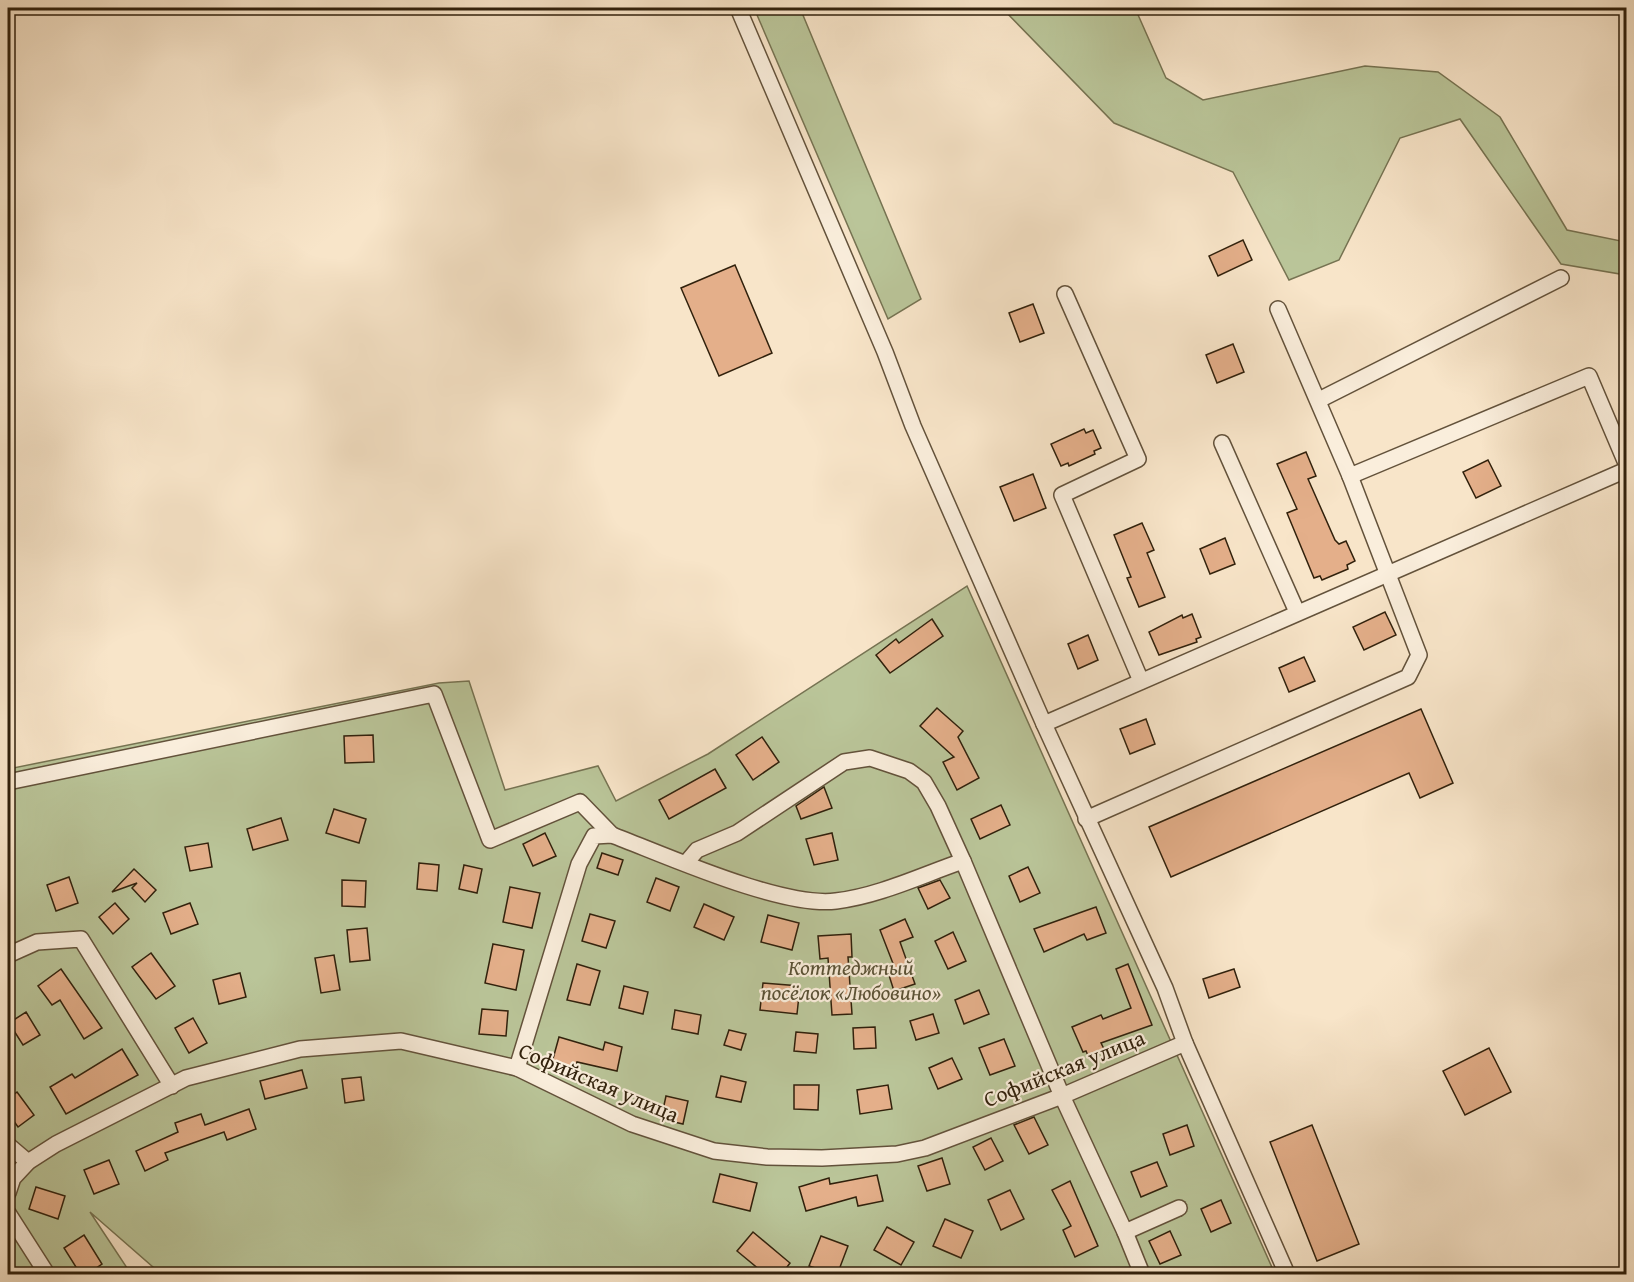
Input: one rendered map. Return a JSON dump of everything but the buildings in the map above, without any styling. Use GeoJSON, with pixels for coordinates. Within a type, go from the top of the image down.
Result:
{"type":"FeatureCollection","features":[{"type":"Feature","properties":{"kind":"street"},"geometry":{"type":"LineString","coordinates":[[738,8],[885,351],[913,426],[1086,819],[1165,988],[1185,1043],[1287,1275]]}},
{"type":"Feature","properties":{"kind":"street"},"geometry":{"type":"LineString","coordinates":[[1319,400],[1561,278]]}},
{"type":"Feature","properties":{"kind":"street"},"geometry":{"type":"LineString","coordinates":[[1065,294],[1138,459],[1062,495],[1141,681]]}},
{"type":"Feature","properties":{"kind":"street"},"geometry":{"type":"LineString","coordinates":[[1086,819],[1408,677],[1419,655],[1319,400],[1278,309]]}},
{"type":"Feature","properties":{"kind":"street"},"geometry":{"type":"LineString","coordinates":[[1350,477],[1589,376],[1626,463]]}},
{"type":"Feature","properties":{"kind":"street"},"geometry":{"type":"LineString","coordinates":[[1222,443],[1297,612]]}},
{"type":"Feature","properties":{"kind":"street"},"geometry":{"type":"LineString","coordinates":[[1044,724],[1626,470]]}},
{"type":"Feature","properties":{"kind":"street"},"geometry":{"type":"LineString","coordinates":[[8,782],[434,694],[490,840],[580,802],[612,835]]}},
{"type":"Feature","properties":{"kind":"street"},"geometry":{"type":"LineString","coordinates":[[686,863],[697,850],[736,833],[816,778],[844,762],[870,758],[909,771],[924,782],[938,806],[963,861],[1062,1096],[1125,1232],[1142,1275]]}},
{"type":"Feature","properties":{"kind":"street"},"geometry":{"type":"LineString","coordinates":[[517,1068],[579,864],[594,836],[612,835],[768,891],[815,902],[859,897],[963,861]]}},
{"type":"Feature","properties":{"kind":"street"},"geometry":{"type":"LineString","coordinates":[[8,955],[37,942],[81,939],[172,1086]]}},
{"type":"Feature","properties":{"kind":"street","name":"Софийская улица"},"geometry":{"type":"LineString","coordinates":[[28,1162],[56,1144],[186,1078],[300,1049],[400,1041],[517,1068],[632,1124],[714,1151],[767,1157],[822,1158],[897,1154],[925,1148],[1062,1096],[1185,1043]]}},
{"type":"Feature","properties":{"kind":"street"},"geometry":{"type":"LineString","coordinates":[[8,1145],[28,1162],[13,1178],[8,1193]]}},
{"type":"Feature","properties":{"kind":"street"},"geometry":{"type":"LineString","coordinates":[[1125,1232],[1179,1208]]}},
{"type":"Feature","properties":{"kind":"street"},"geometry":{"type":"LineString","coordinates":[[8,1213],[47,1275]]}},
{"type":"Feature","properties":{"kind":"green space"},"geometry":{"type":"Polygon","coordinates":[[[754,8],[800,8],[921,299],[888,319],[754,8]]]}},
{"type":"Feature","properties":{"kind":"green space"},"geometry":{"type":"Polygon","coordinates":[[[1002,8],[1135,8],[1166,78],[1203,100],[1365,66],[1438,72],[1500,117],[1567,230],[1626,242],[1626,275],[1561,264],[1460,119],[1400,138],[1339,260],[1289,280],[1233,172],[1114,123],[1002,8]]]}},
{"type":"Feature","properties":{"kind":"green space","name":"Коттеджный посёлок «Любовино»"},"geometry":{"type":"Polygon","coordinates":[[[967,586],[1275,1274],[161,1274],[90,1212],[131,1274],[8,1274],[8,769],[439,683],[469,681],[505,790],[598,766],[616,801],[708,754],[967,586]]]}}]}
